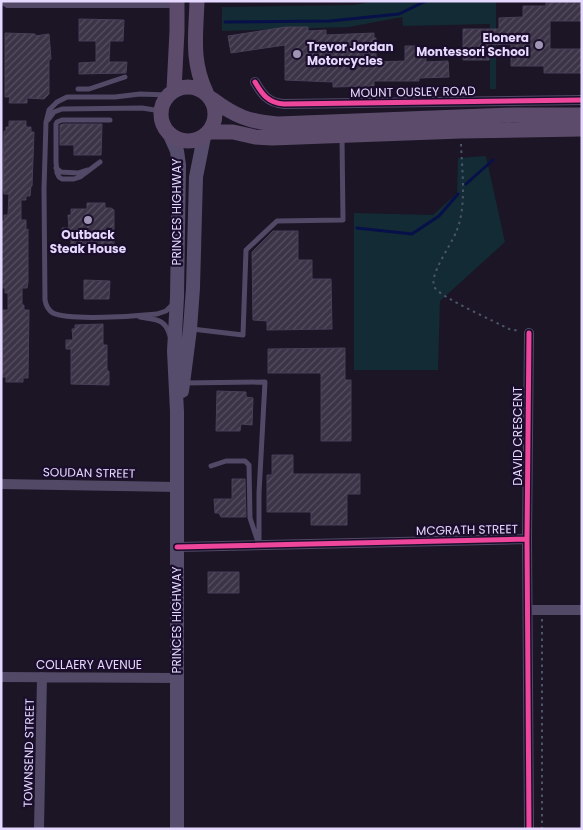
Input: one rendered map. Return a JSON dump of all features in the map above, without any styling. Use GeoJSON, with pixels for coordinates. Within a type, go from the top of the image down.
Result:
{"type":"FeatureCollection","features":[{"type":"Feature","properties":{"kind":"main road"},"geometry":{"type":"LineString","coordinates":[[197,1],[195,57],[201,82],[209,96],[215,108],[216,116],[214,125],[207,134],[194,140],[185,141],[169,133],[161,119],[161,111],[163,102],[171,92],[190,86],[209,96]]}},
{"type":"Feature","properties":{"kind":"main road"},"geometry":{"type":"LineString","coordinates":[[171,92],[178,31],[177,2]]}},
{"type":"Feature","properties":{"kind":"main road","name":"MOUNT OUSLEY ROAD"},"geometry":{"type":"LineString","coordinates":[[209,96],[235,114],[253,121],[278,124],[339,129],[461,131],[582,129]]}},
{"type":"Feature","properties":{"kind":"main road","name":"MOUNT OUSLEY ROAD"},"geometry":{"type":"LineString","coordinates":[[207,134],[233,132],[255,137],[272,138],[339,129],[512,115],[582,115]]}},
{"type":"Feature","properties":{"kind":"main road","name":"PRINCES HIGHWAY"},"geometry":{"type":"LineString","coordinates":[[169,133],[177,151],[179,165],[178,297],[174,351],[177,412],[178,829]]}},
{"type":"Feature","properties":{"kind":"main road","name":"PRINCES HIGHWAY"},"geometry":{"type":"LineString","coordinates":[[177,412],[183,383],[194,288],[196,177],[207,134]]}},
{"type":"Feature","properties":{"kind":"street"},"geometry":{"type":"LineString","coordinates":[[5,1],[8,3],[177,2]]}},
{"type":"Feature","properties":{"kind":"street","name":"MOUNT OUSLEY ROAD"},"geometry":{"type":"LineString","coordinates":[[255,82],[266,98],[277,104],[582,100]]}},
{"type":"Feature","properties":{"kind":"street","name":"MOUNT OUSLEY ROAD"},"geometry":{"type":"LineString","coordinates":[[339,129],[342,113],[353,103]]}},
{"type":"Feature","properties":{"kind":"street","name":"DAVID CRESCENT"},"geometry":{"type":"LineString","coordinates":[[527,539],[529,333]]}},
{"type":"Feature","properties":{"kind":"street","name":"SOUDAN STREET"},"geometry":{"type":"LineString","coordinates":[[1,484],[177,487]]}},
{"type":"Feature","properties":{"kind":"street","name":"MCGRATH STREET"},"geometry":{"type":"LineString","coordinates":[[177,547],[527,539],[529,829]]}},
{"type":"Feature","properties":{"kind":"street"},"geometry":{"type":"LineString","coordinates":[[528,610],[582,610]]}},
{"type":"Feature","properties":{"kind":"street","name":"COLLAERY AVENUE"},"geometry":{"type":"LineString","coordinates":[[1,677],[177,678]]}},
{"type":"Feature","properties":{"kind":"street","name":"TOWNSEND STREET"},"geometry":{"type":"LineString","coordinates":[[39,829],[42,677]]}},
{"type":"Feature","properties":{"kind":"lane"},"geometry":{"type":"LineString","coordinates":[[78,89],[89,89],[125,77]]}},
{"type":"Feature","properties":{"kind":"lane"},"geometry":{"type":"LineString","coordinates":[[171,92],[66,97],[49,110],[46,122],[44,189],[44,300],[50,311],[63,315],[132,316],[157,314],[166,311],[178,297]]}},
{"type":"Feature","properties":{"kind":"lane"},"geometry":{"type":"LineString","coordinates":[[46,122],[54,112],[62,109],[142,108],[161,111]]}},
{"type":"Feature","properties":{"kind":"lane"},"geometry":{"type":"LineString","coordinates":[[100,162],[90,169],[78,172],[61,172],[56,168],[57,122],[62,120],[110,120]]}},
{"type":"Feature","properties":{"kind":"lane"},"geometry":{"type":"LineString","coordinates":[[190,329],[243,335],[246,250],[277,221],[343,220],[339,129]]}},
{"type":"Feature","properties":{"kind":"lane"},"geometry":{"type":"LineString","coordinates":[[132,316],[158,320],[164,323],[174,351]]}},
{"type":"Feature","properties":{"kind":"lane"},"geometry":{"type":"LineString","coordinates":[[183,383],[265,382],[259,492],[259,545]]}},
{"type":"Feature","properties":{"kind":"lane"},"geometry":{"type":"LineString","coordinates":[[211,466],[226,461],[245,461],[249,464],[251,471],[250,518],[259,545]]}},
{"type":"Feature","properties":{"kind":"path"},"geometry":{"type":"LineString","coordinates":[[461,131],[462,198],[460,222],[452,242],[442,258],[434,279],[434,285],[436,290],[446,297],[509,330],[529,333]]}},
{"type":"Feature","properties":{"kind":"path"},"geometry":{"type":"LineString","coordinates":[[542,619],[542,829]]}},
{"type":"Feature","properties":{"kind":"shaded area"},"geometry":{"type":"Polygon","coordinates":[[[376,1],[497,1],[496,89],[490,89],[490,24],[403,26],[402,17],[349,27],[222,31],[222,7],[354,5],[376,1]]]}},
{"type":"Feature","properties":{"kind":"shaded area"},"geometry":{"type":"Polygon","coordinates":[[[486,156],[505,242],[440,301],[438,370],[354,370],[354,213],[433,215],[457,193],[458,158],[486,156]]]}},
{"type":"Feature","properties":{"kind":"building"},"geometry":{"type":"Polygon","coordinates":[[[546,1],[582,1],[582,21],[550,21],[550,49],[582,49],[582,73],[544,73],[544,66],[511,66],[511,44],[489,45],[489,60],[463,60],[463,29],[499,29],[499,18],[523,17],[523,6],[546,6],[546,1]]]}},
{"type":"Feature","properties":{"kind":"building"},"geometry":{"type":"Polygon","coordinates":[[[79,19],[124,20],[123,41],[110,41],[109,62],[127,62],[126,73],[79,74],[79,63],[96,62],[96,41],[79,41],[79,19]]]}},
{"type":"Feature","properties":{"kind":"building"},"geometry":{"type":"Polygon","coordinates":[[[286,27],[308,27],[308,31],[326,30],[326,35],[374,33],[374,38],[376,38],[376,62],[405,61],[405,46],[416,46],[417,54],[426,54],[426,62],[448,61],[449,77],[419,78],[419,81],[374,81],[374,86],[333,87],[333,82],[285,80],[285,45],[231,53],[228,36],[286,27]]]}},
{"type":"Feature","properties":{"kind":"building"},"geometry":{"type":"Polygon","coordinates":[[[5,33],[35,34],[35,36],[49,34],[51,59],[49,60],[49,94],[44,99],[27,98],[27,103],[9,103],[10,97],[5,97],[5,33]]]}},
{"type":"Feature","properties":{"kind":"building"},"geometry":{"type":"Polygon","coordinates":[[[9,121],[26,121],[26,127],[31,127],[31,132],[34,132],[32,186],[30,196],[26,196],[26,200],[21,200],[21,220],[26,220],[26,230],[28,229],[28,282],[27,288],[22,288],[22,305],[24,305],[24,310],[29,310],[28,378],[23,378],[23,382],[6,382],[6,377],[2,377],[3,310],[8,310],[8,293],[5,293],[5,288],[1,288],[1,221],[4,221],[4,215],[8,215],[9,194],[4,194],[3,186],[4,131],[6,131],[6,127],[9,127],[9,121]]]}},
{"type":"Feature","properties":{"kind":"building"},"geometry":{"type":"Polygon","coordinates":[[[102,124],[101,155],[74,155],[74,145],[60,145],[60,125],[102,124]]]}},
{"type":"Feature","properties":{"kind":"building","name":"Outback Steak House"},"geometry":{"type":"Polygon","coordinates":[[[87,203],[105,203],[105,208],[114,210],[114,243],[112,246],[71,244],[71,238],[62,238],[62,228],[69,228],[68,215],[71,215],[71,209],[87,209],[87,203]]]}},
{"type":"Feature","properties":{"kind":"building"},"geometry":{"type":"Polygon","coordinates":[[[273,231],[298,231],[298,260],[312,260],[312,279],[331,279],[332,329],[267,330],[267,321],[253,320],[252,252],[273,231]]]}},
{"type":"Feature","properties":{"kind":"building"},"geometry":{"type":"Polygon","coordinates":[[[84,280],[110,281],[109,299],[84,299],[84,280]]]}},
{"type":"Feature","properties":{"kind":"building"},"geometry":{"type":"Polygon","coordinates":[[[103,324],[103,345],[107,345],[109,385],[71,384],[71,349],[66,349],[66,340],[73,340],[72,329],[75,329],[75,325],[103,324]]]}},
{"type":"Feature","properties":{"kind":"building"},"geometry":{"type":"Polygon","coordinates":[[[345,348],[345,380],[351,380],[351,441],[321,441],[321,373],[268,373],[268,349],[345,348]]]}},
{"type":"Feature","properties":{"kind":"building"},"geometry":{"type":"Polygon","coordinates":[[[217,391],[246,392],[246,397],[253,398],[252,425],[241,424],[240,431],[216,431],[217,391]]]}},
{"type":"Feature","properties":{"kind":"building"},"geometry":{"type":"Polygon","coordinates":[[[272,455],[293,455],[293,474],[360,474],[360,494],[347,494],[347,525],[311,525],[311,512],[267,512],[267,475],[272,475],[272,455]]]}},
{"type":"Feature","properties":{"kind":"building"},"geometry":{"type":"Polygon","coordinates":[[[232,479],[245,479],[246,517],[221,517],[219,513],[215,513],[214,499],[232,499],[232,479]]]}},
{"type":"Feature","properties":{"kind":"building"},"geometry":{"type":"Polygon","coordinates":[[[208,572],[239,572],[239,593],[208,593],[208,572]]]}},
{"type":"Feature","properties":{"kind":"waterway"},"geometry":{"type":"LineString","coordinates":[[225,22],[330,21],[399,14],[426,1]]}},
{"type":"Feature","properties":{"kind":"waterway"},"geometry":{"type":"LineString","coordinates":[[466,184],[493,160]]}},
{"type":"Feature","properties":{"kind":"waterway"},"geometry":{"type":"LineString","coordinates":[[357,228],[412,234],[439,216],[458,194]]}},
{"type":"Feature","properties":{"kind":"cycle path"},"geometry":{"type":"LineString","coordinates":[[255,82],[266,97],[274,102],[284,104],[582,100]]}},
{"type":"Feature","properties":{"kind":"cycle path"},"geometry":{"type":"LineString","coordinates":[[527,539],[529,333]]}},
{"type":"Feature","properties":{"kind":"cycle path"},"geometry":{"type":"LineString","coordinates":[[177,547],[527,539],[529,829]]}},
{"type":"Feature","properties":{"kind":"place","name":"Elonera Montessori School"},"geometry":{"type":"Point","coordinates":[539,45]}},
{"type":"Feature","properties":{"kind":"place","name":"Trevor Jordan Motorcycles"},"geometry":{"type":"Point","coordinates":[297,54]}},
{"type":"Feature","properties":{"kind":"place","name":"Outback Steak House"},"geometry":{"type":"Point","coordinates":[88,220]}}]}
